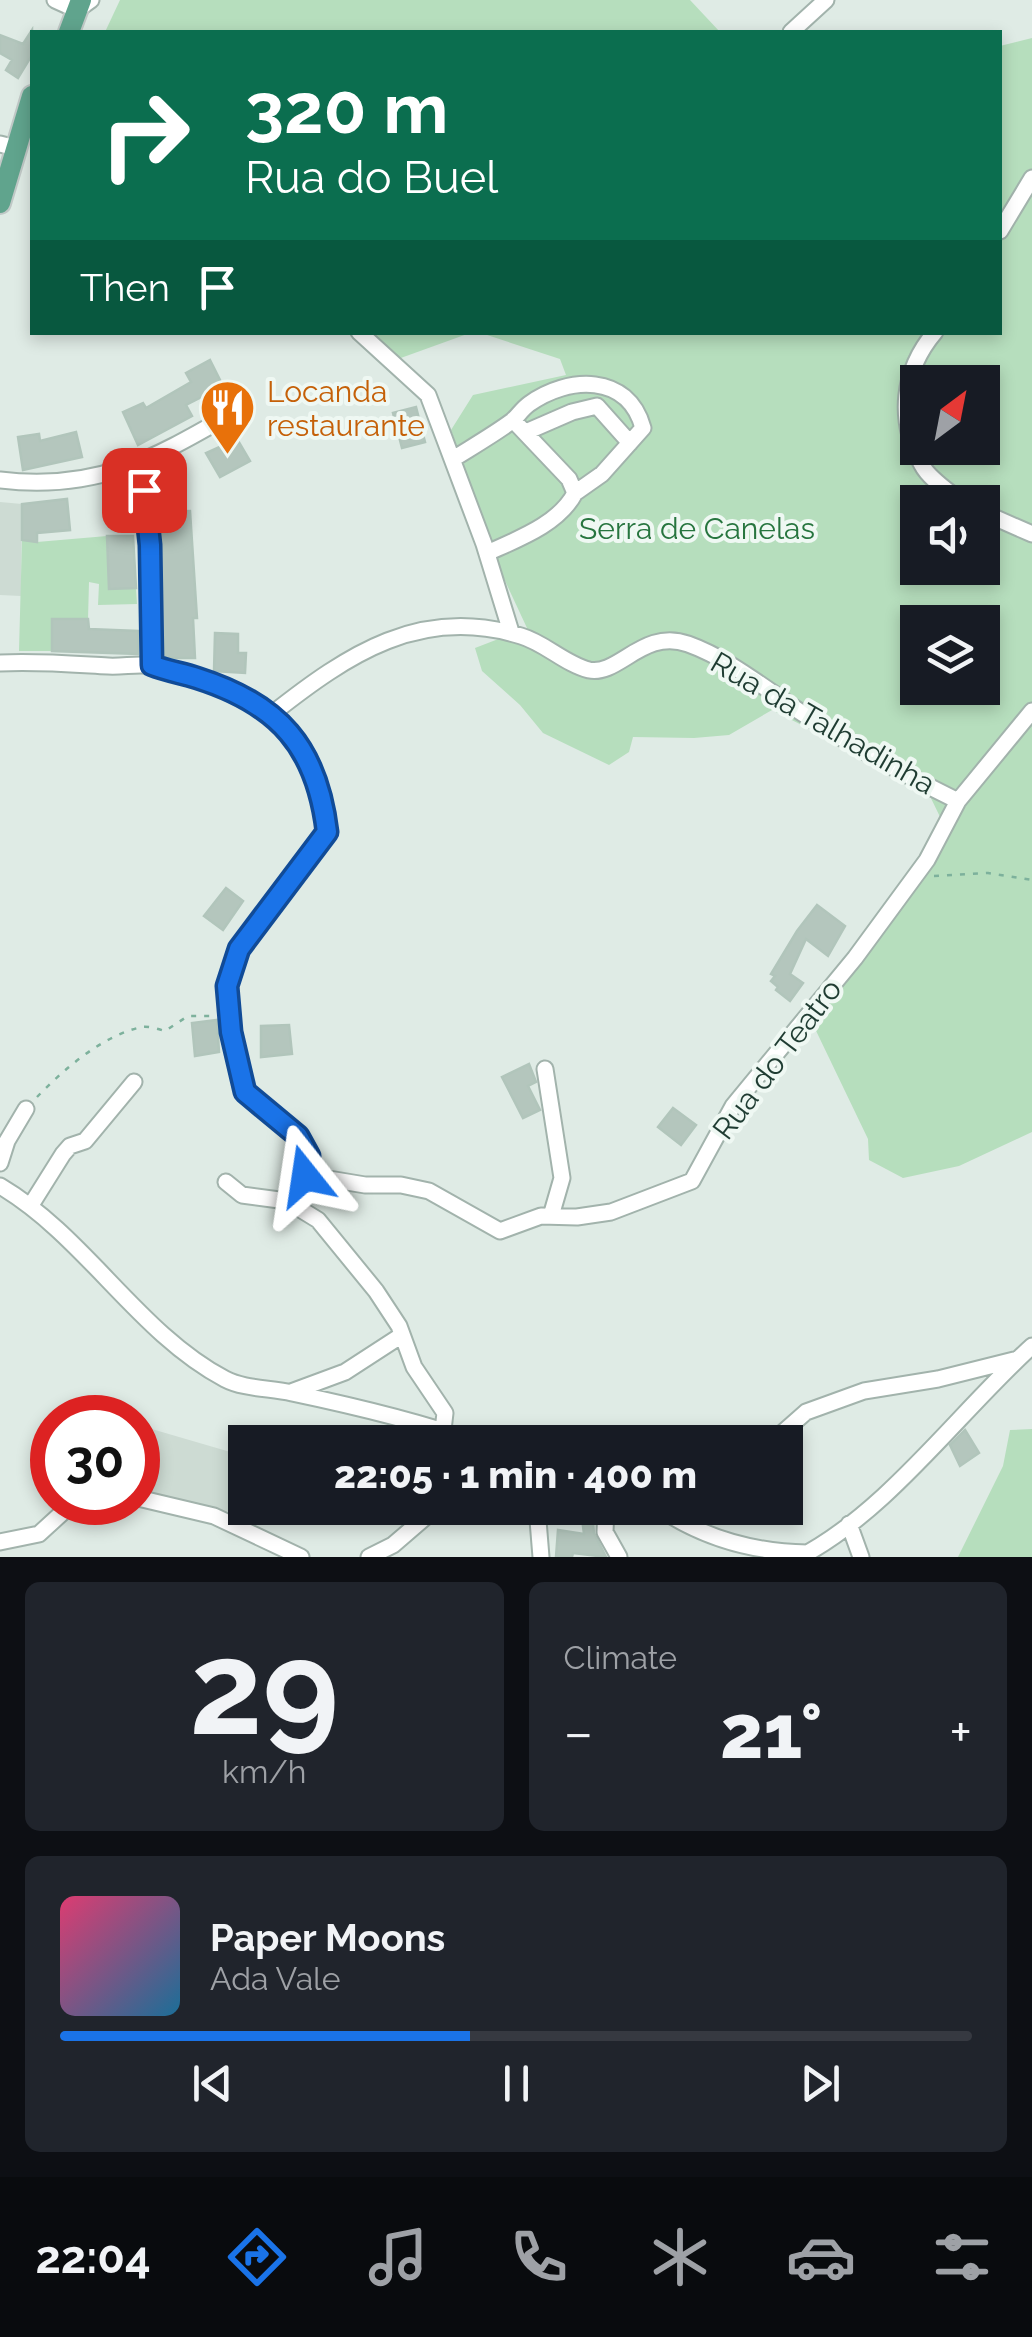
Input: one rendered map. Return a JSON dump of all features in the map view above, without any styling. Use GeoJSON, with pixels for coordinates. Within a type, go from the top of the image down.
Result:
{"type":"FeatureCollection","features":[{"type":"Feature","properties":{"kind":"main road"},"geometry":{"type":"LineString","coordinates":[[70,30],[83,3]]}},
{"type":"Feature","properties":{"kind":"main road"},"geometry":{"type":"LineString","coordinates":[[0,202],[8,146],[30,100]]}},
{"type":"Feature","properties":{"kind":"street"},"geometry":{"type":"LineString","coordinates":[[55,0],[83,3]]}},
{"type":"Feature","properties":{"kind":"street"},"geometry":{"type":"LineString","coordinates":[[793,30],[826,0]]}},
{"type":"Feature","properties":{"kind":"street"},"geometry":{"type":"LineString","coordinates":[[1002,228],[1032,178]]}},
{"type":"Feature","properties":{"kind":"street"},"geometry":{"type":"LineString","coordinates":[[272,714],[359,652],[413,631],[451,624],[511,632],[487,552],[428,395],[362,335]]}},
{"type":"Feature","properties":{"kind":"street"},"geometry":{"type":"LineString","coordinates":[[933,335],[921,349],[906,382],[905,419],[923,468],[942,485]]}},
{"type":"Feature","properties":{"kind":"street"},"geometry":{"type":"LineString","coordinates":[[453,460],[513,420],[528,404],[568,384],[602,384],[621,392],[640,417],[643,428],[602,474],[575,493],[557,515],[522,538],[487,552]]}},
{"type":"Feature","properties":{"kind":"street"},"geometry":{"type":"LineString","coordinates":[[526,432],[597,406],[630,443]]}},
{"type":"Feature","properties":{"kind":"street"},"geometry":{"type":"LineString","coordinates":[[0,480],[42,485],[91,478],[140,462],[240,410]]}},
{"type":"Feature","properties":{"kind":"street"},"geometry":{"type":"LineString","coordinates":[[513,420],[568,480],[575,493]]}},
{"type":"Feature","properties":{"kind":"street"},"geometry":{"type":"LineString","coordinates":[[140,462],[150,545],[152,665]]}},
{"type":"Feature","properties":{"kind":"street"},"geometry":{"type":"LineString","coordinates":[[1000,520],[1032,534]]}},
{"type":"Feature","properties":{"kind":"street","name":"Rua da Talhadinha"},"geometry":{"type":"LineString","coordinates":[[511,632],[537,640],[590,670],[605,669],[649,642],[685,642],[734,668],[894,770],[958,801]]}},
{"type":"Feature","properties":{"kind":"street"},"geometry":{"type":"LineString","coordinates":[[0,663],[152,665],[198,678],[272,714],[304,752],[322,795],[327,832],[239,949],[227,986],[245,1092],[298,1136],[309,1156],[305,1176],[287,1201]]}},
{"type":"Feature","properties":{"kind":"street","name":"Rua do Teatro"},"geometry":{"type":"LineString","coordinates":[[305,1176],[429,1191],[500,1231],[541,1216],[611,1212],[692,1181],[733,1106],[855,958],[927,860],[958,801],[1032,711]]}},
{"type":"Feature","properties":{"kind":"street"},"geometry":{"type":"LineString","coordinates":[[545,1069],[562,1178],[551,1216]]}},
{"type":"Feature","properties":{"kind":"street"},"geometry":{"type":"LineString","coordinates":[[31,1205],[63,1154],[70,1146],[84,1141],[134,1082]]}},
{"type":"Feature","properties":{"kind":"street"},"geometry":{"type":"LineString","coordinates":[[0,1164],[7,1141],[26,1109]]}},
{"type":"Feature","properties":{"kind":"street"},"geometry":{"type":"LineString","coordinates":[[226,1182],[242,1195],[287,1201],[318,1220],[376,1291],[402,1335],[414,1367],[445,1413],[444,1425]]}},
{"type":"Feature","properties":{"kind":"street"},"geometry":{"type":"LineString","coordinates":[[0,1186],[31,1205],[182,1352],[229,1382],[291,1392],[423,1425]]}},
{"type":"Feature","properties":{"kind":"street"},"geometry":{"type":"LineString","coordinates":[[291,1392],[345,1372],[402,1335]]}},
{"type":"Feature","properties":{"kind":"street"},"geometry":{"type":"LineString","coordinates":[[685,1525],[729,1542],[804,1555],[849,1524],[912,1467],[1032,1346]]}},
{"type":"Feature","properties":{"kind":"street"},"geometry":{"type":"LineString","coordinates":[[791,1425],[806,1412],[864,1391],[938,1379],[1018,1359]]}},
{"type":"Feature","properties":{"kind":"street"},"geometry":{"type":"LineString","coordinates":[[160,1503],[214,1516],[301,1557]]}},
{"type":"Feature","properties":{"kind":"street"},"geometry":{"type":"LineString","coordinates":[[849,1524],[861,1557]]}},
{"type":"Feature","properties":{"kind":"street"},"geometry":{"type":"LineString","coordinates":[[0,1542],[39,1534],[49,1525]]}},
{"type":"Feature","properties":{"kind":"street"},"geometry":{"type":"LineString","coordinates":[[369,1557],[393,1545],[416,1525]]}},
{"type":"Feature","properties":{"kind":"street"},"geometry":{"type":"LineString","coordinates":[[537,1525],[540,1557]]}},
{"type":"Feature","properties":{"kind":"street"},"geometry":{"type":"LineString","coordinates":[[605,1525],[605,1532],[619,1557]]}},
{"type":"Feature","properties":{"kind":"path"},"geometry":{"type":"LineString","coordinates":[[914,878],[988,873],[1032,880]]}},
{"type":"Feature","properties":{"kind":"path"},"geometry":{"type":"LineString","coordinates":[[26,1109],[48,1086],[105,1043],[145,1026],[165,1031],[188,1016],[230,1017]]}},
{"type":"Feature","properties":{"kind":"shaded area"},"geometry":{"type":"Polygon","coordinates":[[[0,502],[22,504],[21,596],[0,595],[0,502]]]}},
{"type":"Feature","properties":{"kind":"shaded area"},"geometry":{"type":"Polygon","coordinates":[[[160,1431],[228,1451],[227,1514],[160,1497],[160,1431]]]}},
{"type":"Feature","properties":{"kind":"green space"},"geometry":{"type":"Polygon","coordinates":[[[120,0],[690,0],[718,30],[106,30],[120,0]]]}},
{"type":"Feature","properties":{"kind":"green space","name":"Serra de Canelas"},"geometry":{"type":"Polygon","coordinates":[[[1032,38],[1032,1132],[959,1166],[903,1178],[869,1160],[868,1139],[807,1012],[944,825],[926,788],[772,710],[729,735],[633,737],[629,752],[609,765],[543,733],[520,705],[482,671],[475,648],[527,628],[500,570],[451,430],[473,395],[566,375],[560,359],[487,335],[1002,335],[1002,46],[1032,38]]]}},
{"type":"Feature","properties":{"kind":"green space"},"geometry":{"type":"Polygon","coordinates":[[[369,335],[464,335],[398,359],[369,335]]]}},
{"type":"Feature","properties":{"kind":"green space"},"geometry":{"type":"Polygon","coordinates":[[[107,536],[109,589],[136,588],[137,604],[98,605],[99,584],[89,582],[88,619],[52,619],[52,651],[19,651],[22,540],[107,536]]]}},
{"type":"Feature","properties":{"kind":"green space"},"geometry":{"type":"Polygon","coordinates":[[[1032,1429],[1032,1557],[958,1557],[1003,1466],[1010,1430],[1032,1429]]]}},
{"type":"Feature","properties":{"kind":"building"},"geometry":{"type":"Polygon","coordinates":[[[30,33],[30,58],[18,78],[6,70],[12,60],[0,53],[0,35],[23,44],[30,33]]]}},
{"type":"Feature","properties":{"kind":"building"},"geometry":{"type":"Polygon","coordinates":[[[210,360],[223,386],[186,405],[192,416],[138,445],[123,412],[143,403],[146,408],[191,382],[186,373],[210,360]]]}},
{"type":"Feature","properties":{"kind":"building"},"geometry":{"type":"Polygon","coordinates":[[[416,407],[425,442],[402,448],[393,413],[416,407]]]}},
{"type":"Feature","properties":{"kind":"building"},"geometry":{"type":"Polygon","coordinates":[[[76,432],[82,457],[23,470],[18,437],[39,434],[40,441],[76,432]]]}},
{"type":"Feature","properties":{"kind":"building","name":"Locanda restaurante"},"geometry":{"type":"Polygon","coordinates":[[[237,439],[250,461],[220,477],[206,453],[237,439]]]}},
{"type":"Feature","properties":{"kind":"building"},"geometry":{"type":"Polygon","coordinates":[[[67,499],[70,530],[37,533],[37,542],[22,540],[22,504],[67,499]]]}},
{"type":"Feature","properties":{"kind":"building"},"geometry":{"type":"Polygon","coordinates":[[[190,511],[197,618],[193,618],[195,658],[169,658],[164,657],[158,512],[190,511]]]}},
{"type":"Feature","properties":{"kind":"building"},"geometry":{"type":"Polygon","coordinates":[[[107,536],[133,536],[136,588],[109,589],[107,536]]]}},
{"type":"Feature","properties":{"kind":"building"},"geometry":{"type":"Polygon","coordinates":[[[52,619],[88,619],[89,629],[138,631],[138,654],[52,651],[52,619]]]}},
{"type":"Feature","properties":{"kind":"building"},"geometry":{"type":"Polygon","coordinates":[[[215,633],[238,634],[238,653],[246,653],[245,673],[214,671],[215,633]]]}},
{"type":"Feature","properties":{"kind":"building"},"geometry":{"type":"Polygon","coordinates":[[[226,888],[243,901],[223,930],[204,916],[226,888]]]}},
{"type":"Feature","properties":{"kind":"building"},"geometry":{"type":"Polygon","coordinates":[[[817,905],[845,926],[828,956],[806,939],[790,974],[803,983],[790,1001],[776,990],[778,987],[771,981],[775,976],[771,974],[817,905]]]}},
{"type":"Feature","properties":{"kind":"building"},"geometry":{"type":"Polygon","coordinates":[[[217,1020],[219,1052],[195,1056],[192,1023],[217,1020]]]}},
{"type":"Feature","properties":{"kind":"building"},"geometry":{"type":"Polygon","coordinates":[[[289,1025],[292,1054],[261,1057],[261,1026],[289,1025]]]}},
{"type":"Feature","properties":{"kind":"building"},"geometry":{"type":"Polygon","coordinates":[[[529,1064],[536,1082],[528,1086],[540,1110],[523,1118],[502,1077],[529,1064]]]}},
{"type":"Feature","properties":{"kind":"building"},"geometry":{"type":"Polygon","coordinates":[[[673,1108],[696,1125],[681,1145],[658,1127],[673,1108]]]}},
{"type":"Feature","properties":{"kind":"building"},"geometry":{"type":"Polygon","coordinates":[[[965,1430],[979,1453],[960,1466],[950,1445],[965,1430]]]}},
{"type":"Feature","properties":{"kind":"building"},"geometry":{"type":"Polygon","coordinates":[[[583,1525],[593,1525],[606,1557],[573,1553],[572,1557],[556,1557],[558,1530],[584,1534],[583,1525]]]}},
{"type":"Feature","properties":{"kind":"place","name":"Locanda restaurante"},"geometry":{"type":"Point","coordinates":[228,457]}},
{"type":"Feature","properties":{"kind":"route"},"geometry":{"type":"LineString","coordinates":[[144,490],[150,545],[152,665],[198,678],[272,714],[304,752],[322,795],[327,832],[239,949],[227,986],[231,1032],[245,1092],[298,1136],[309,1156],[305,1176]]}}]}
